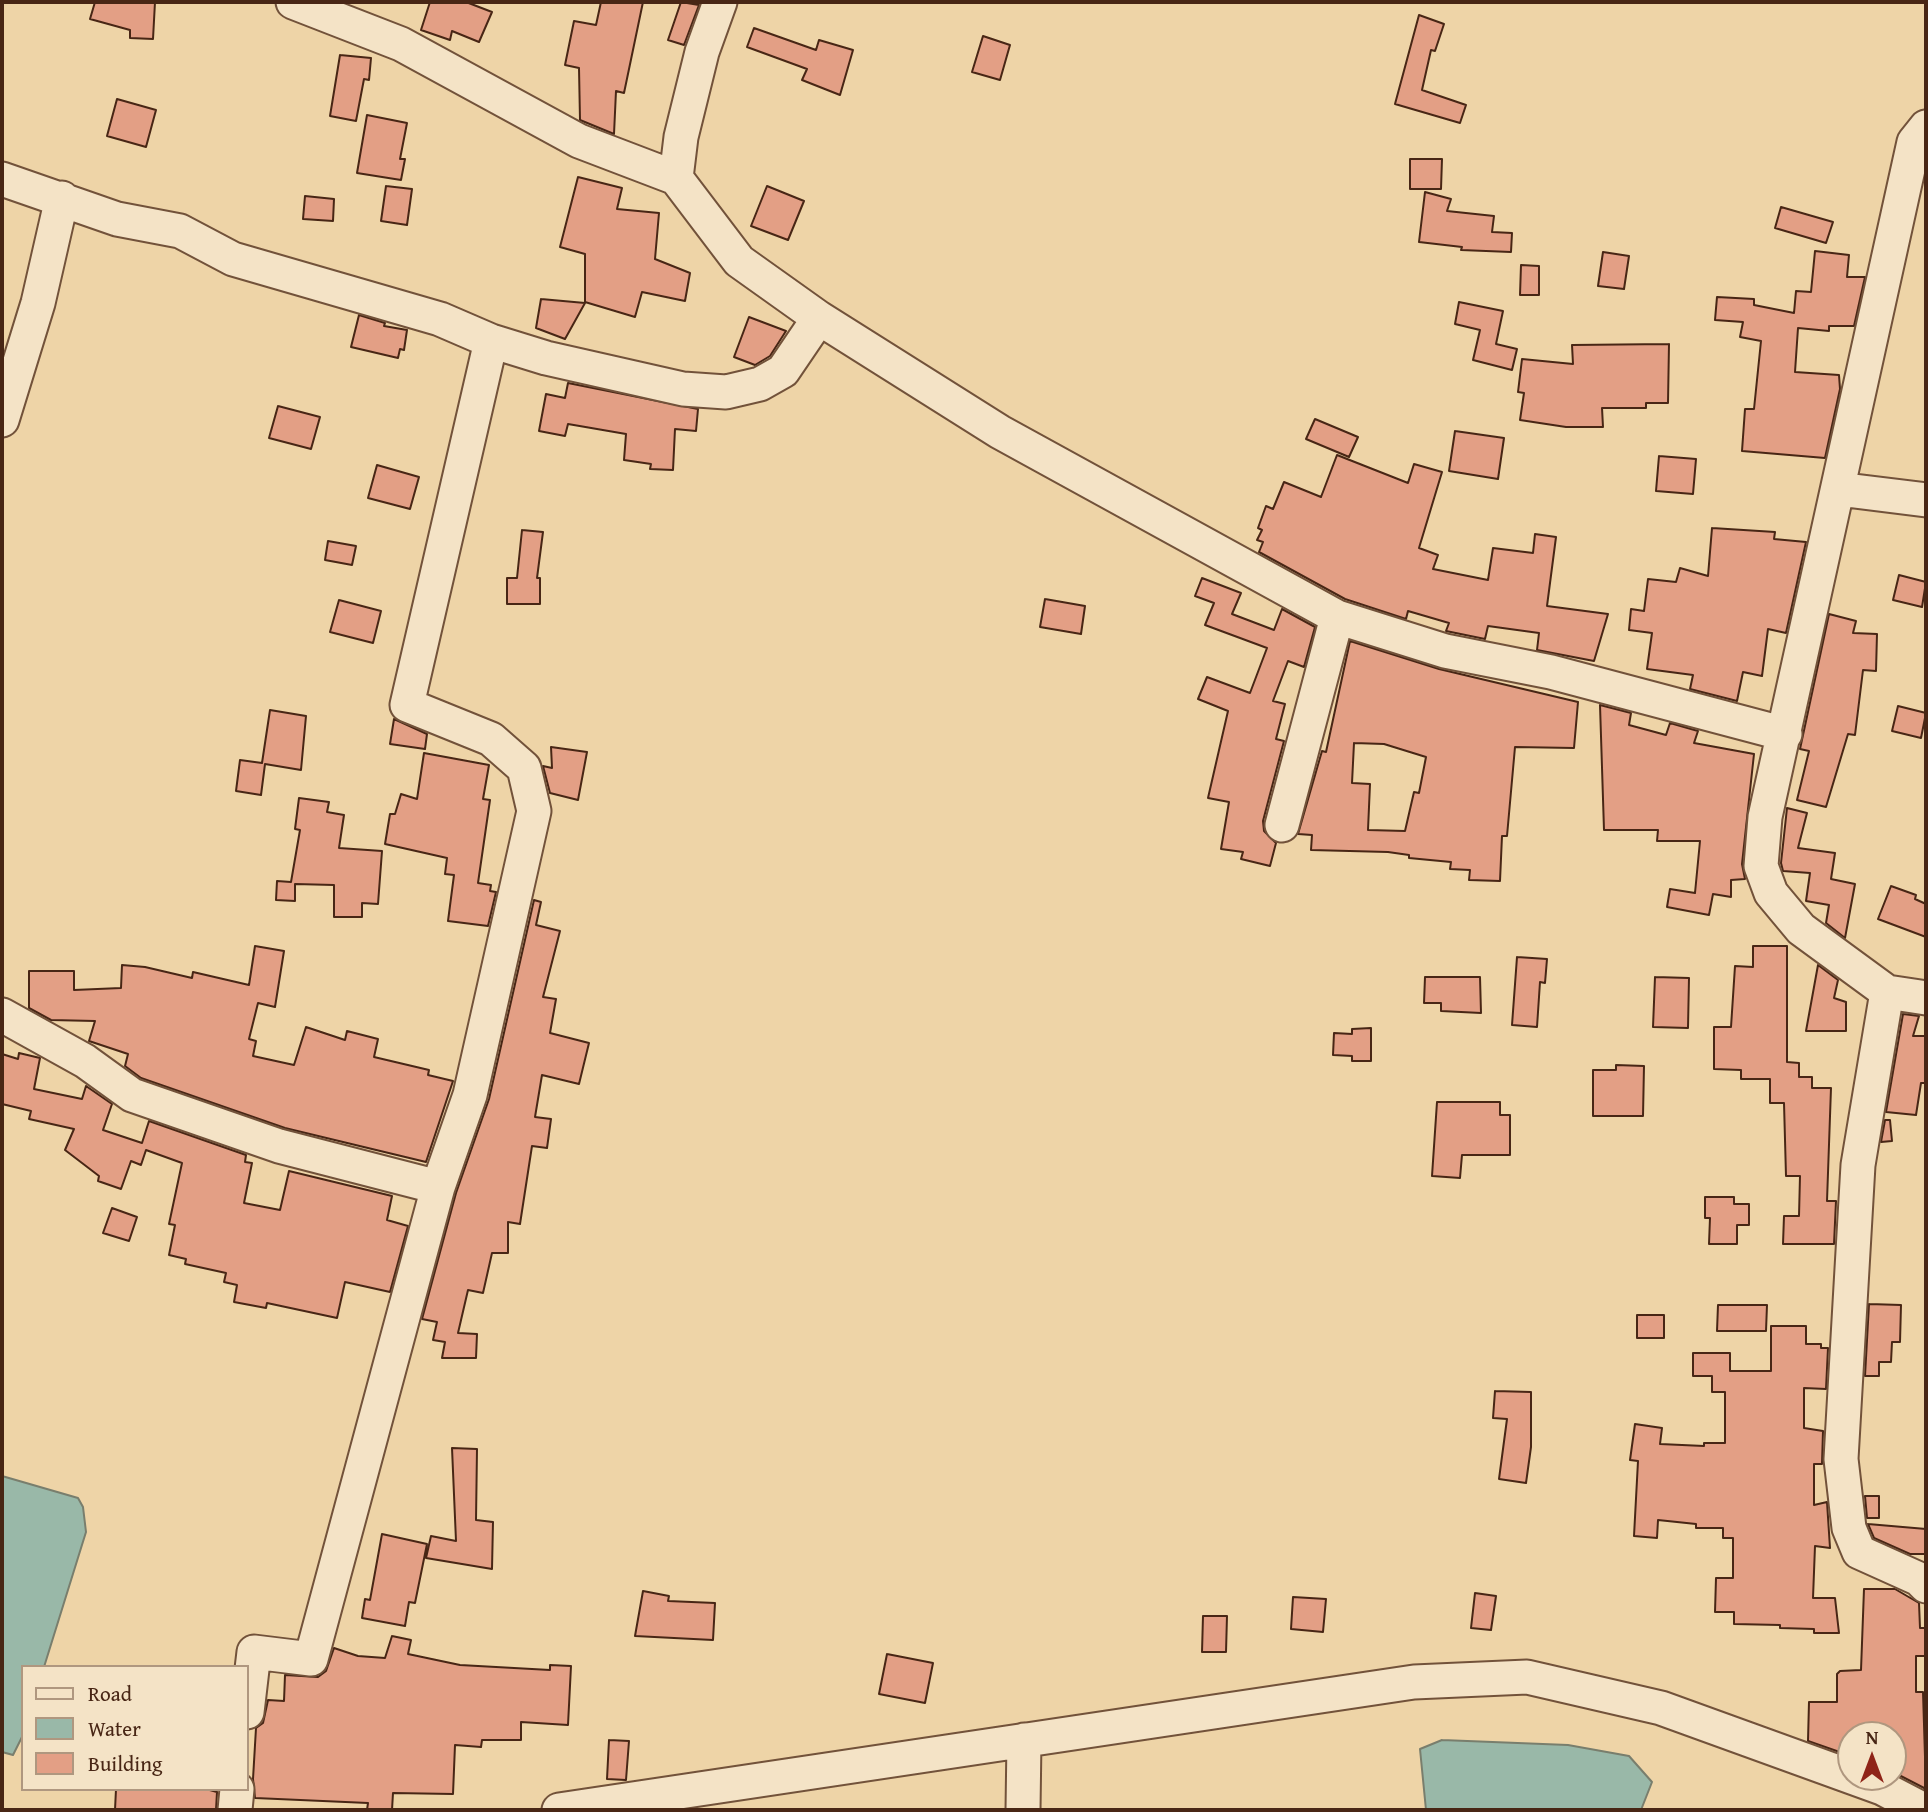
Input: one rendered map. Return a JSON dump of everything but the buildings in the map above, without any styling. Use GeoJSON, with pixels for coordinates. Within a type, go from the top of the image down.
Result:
{"type":"FeatureCollection","features":[{"type":"Feature","properties":{"kind":"street"},"geometry":{"type":"LineString","coordinates":[[293,2],[401,44],[579,141],[676,178],[739,261],[819,318],[1000,432],[1337,617],[1446,651],[1550,672],[1785,734]]}},
{"type":"Feature","properties":{"kind":"street"},"geometry":{"type":"LineString","coordinates":[[676,178],[681,138],[696,76],[720,2]]}},
{"type":"Feature","properties":{"kind":"street"},"geometry":{"type":"LineString","coordinates":[[1926,127],[1914,142],[1765,817],[1761,866],[1771,894],[1801,929],[1887,992],[1926,998]]}},
{"type":"Feature","properties":{"kind":"street"},"geometry":{"type":"LineString","coordinates":[[2,179],[117,219],[180,231],[233,259],[440,319],[491,341],[547,358],[683,388],[726,392],[760,384],[783,371],[819,318]]}},
{"type":"Feature","properties":{"kind":"street"},"geometry":{"type":"LineString","coordinates":[[2,420],[38,303],[62,198]]}},
{"type":"Feature","properties":{"kind":"street"},"geometry":{"type":"LineString","coordinates":[[248,1704],[254,1652],[311,1660],[438,1186],[470,1095],[534,811],[524,768],[491,739],[407,705],[491,341]]}},
{"type":"Feature","properties":{"kind":"street"},"geometry":{"type":"LineString","coordinates":[[1838,489],[1926,500]]}},
{"type":"Feature","properties":{"kind":"street"},"geometry":{"type":"LineString","coordinates":[[1283,825],[1337,617]]}},
{"type":"Feature","properties":{"kind":"street"},"geometry":{"type":"LineString","coordinates":[[1887,992],[1858,1165],[1841,1459],[1849,1528],[1859,1552],[1919,1579],[1926,1586]]}},
{"type":"Feature","properties":{"kind":"street"},"geometry":{"type":"LineString","coordinates":[[2,1015],[85,1061],[132,1095],[279,1146],[438,1186]]}},
{"type":"Feature","properties":{"kind":"street"},"geometry":{"type":"LineString","coordinates":[[559,1810],[1414,1682],[1527,1678],[1661,1708],[1882,1788],[1924,1810]]}},
{"type":"Feature","properties":{"kind":"street"},"geometry":{"type":"LineString","coordinates":[[1023,1810],[1024,1740]]}},
{"type":"Feature","properties":{"kind":"street"},"geometry":{"type":"LineString","coordinates":[[235,1810],[237,1791]]}},
{"type":"Feature","properties":{"kind":"water"},"geometry":{"type":"Polygon","coordinates":[[[2,1476],[78,1498],[83,1507],[86,1532],[45,1665],[21,1665],[21,1739],[13,1755],[2,1752],[2,1476]]]}},
{"type":"Feature","properties":{"kind":"water"},"geometry":{"type":"Polygon","coordinates":[[[1442,1740],[1568,1745],[1629,1756],[1652,1782],[1641,1810],[1426,1810],[1420,1749],[1442,1740]]]}}]}
